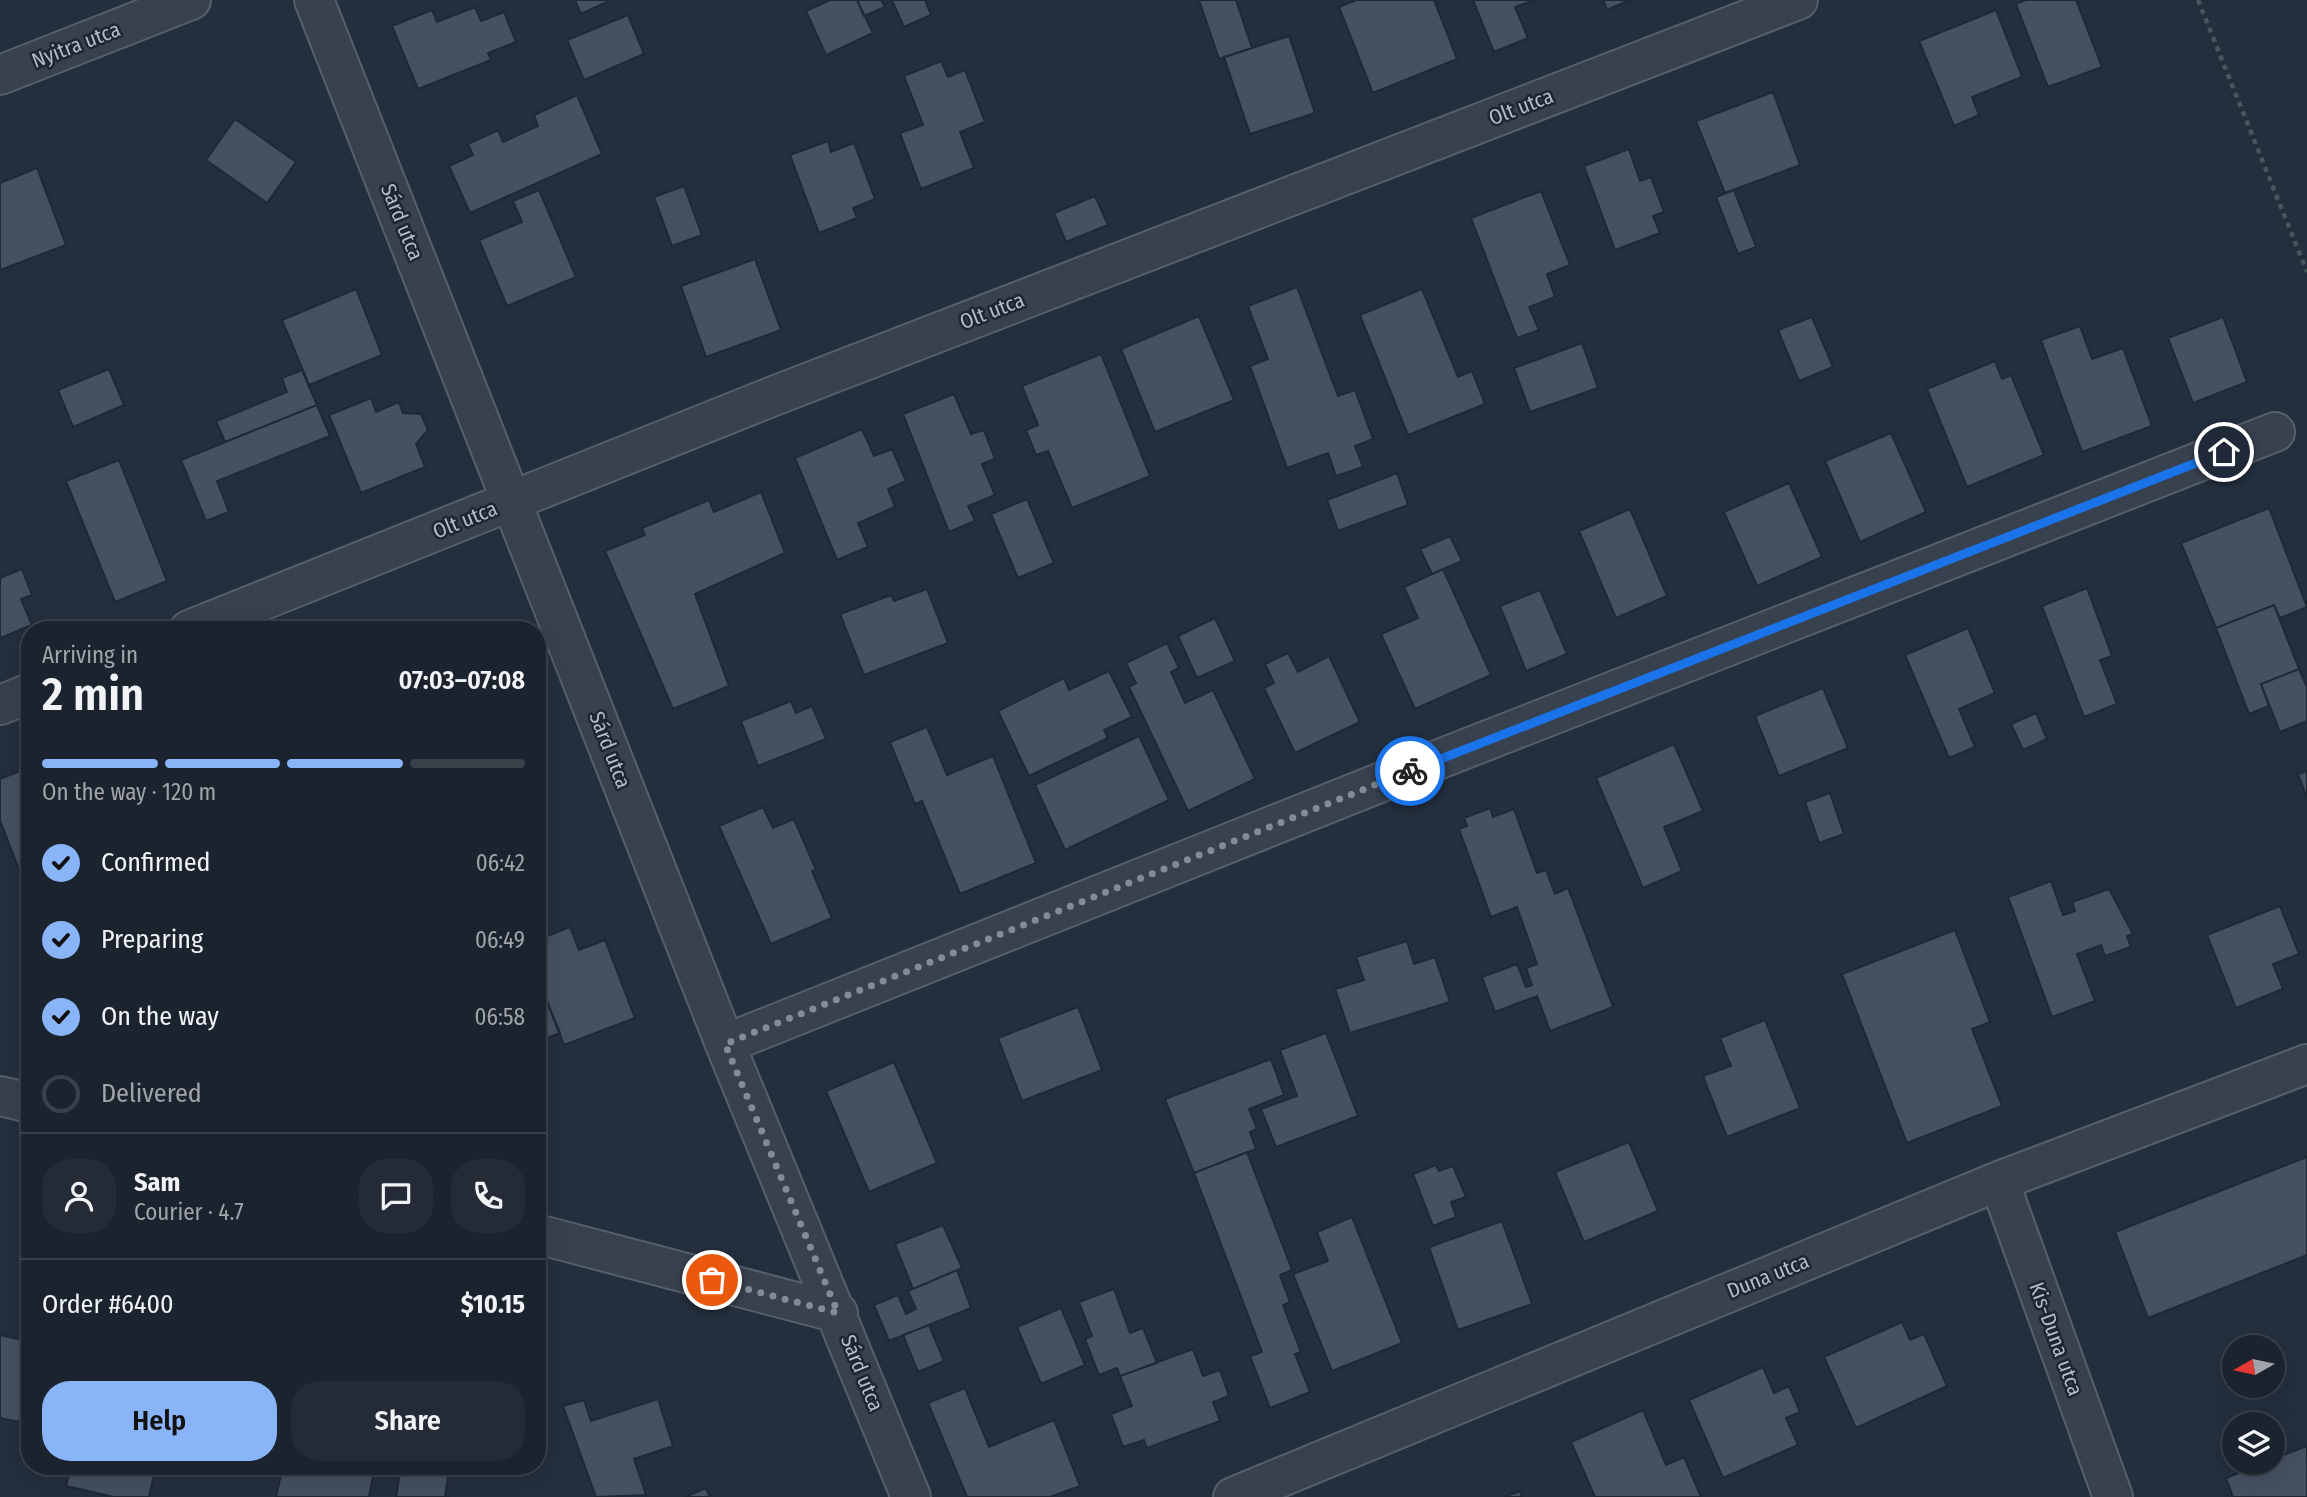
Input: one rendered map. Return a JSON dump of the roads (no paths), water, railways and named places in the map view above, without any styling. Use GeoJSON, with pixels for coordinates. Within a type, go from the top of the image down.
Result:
{"type":"FeatureCollection","features":[{"type":"Feature","properties":{"kind":"street","name":"Nyitra utca"},"geometry":{"type":"LineString","coordinates":[[0,75],[191,0]]}},
{"type":"Feature","properties":{"kind":"street","name":"Sárd utca"},"geometry":{"type":"LineString","coordinates":[[314,0],[725,1044],[838,1313],[911,1497]]}},
{"type":"Feature","properties":{"kind":"street","name":"Olt utca"},"geometry":{"type":"LineString","coordinates":[[212,621],[784,392],[1798,0]]}},
{"type":"Feature","properties":{"kind":"street"},"geometry":{"type":"LineString","coordinates":[[725,1044],[1432,762],[2276,432]]}},
{"type":"Feature","properties":{"kind":"street"},"geometry":{"type":"LineString","coordinates":[[0,705],[21,697]]}},
{"type":"Feature","properties":{"kind":"street","name":"Duna utca"},"geometry":{"type":"LineString","coordinates":[[1233,1497],[1999,1181],[2307,1064]]}},
{"type":"Feature","properties":{"kind":"street"},"geometry":{"type":"LineString","coordinates":[[0,1096],[21,1101]]}},
{"type":"Feature","properties":{"kind":"street","name":"Kis-Duna utca"},"geometry":{"type":"LineString","coordinates":[[1999,1181],[2113,1497]]}},
{"type":"Feature","properties":{"kind":"street"},"geometry":{"type":"LineString","coordinates":[[546,1236],[838,1313]]}}]}
